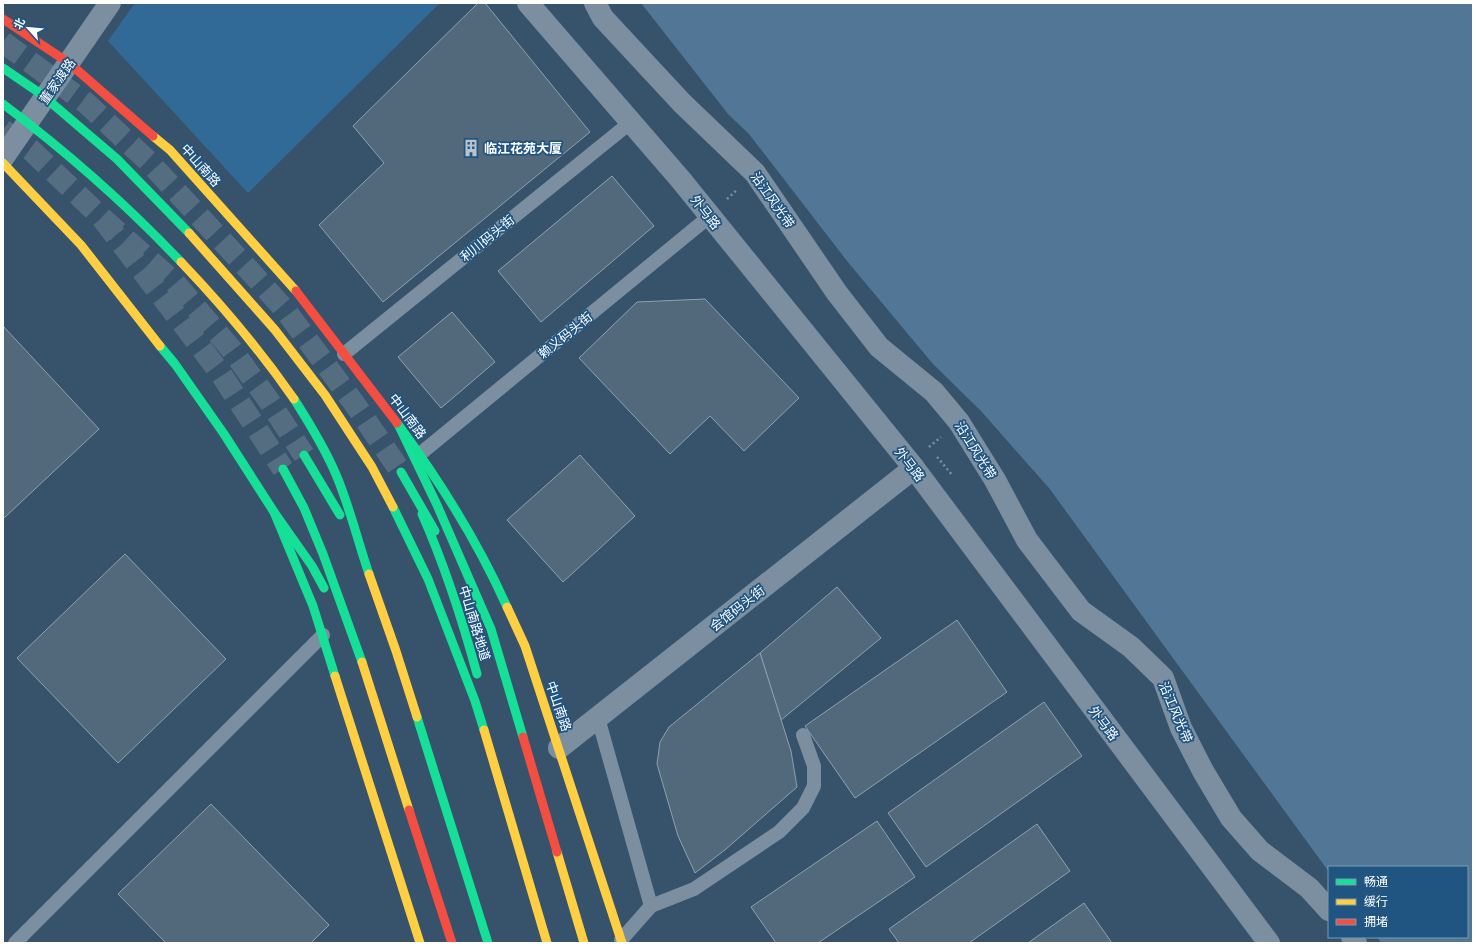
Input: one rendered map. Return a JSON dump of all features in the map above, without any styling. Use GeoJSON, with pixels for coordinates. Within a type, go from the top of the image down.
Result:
{"type":"FeatureCollection","features":[{"type":"Feature","properties":{"kind":"main road","name":"中山南路"},"geometry":{"type":"LineString","coordinates":[[3,19],[69,63],[170,150],[301,296],[420,454],[460,517],[495,580],[525,646],[622,942]]}},
{"type":"Feature","properties":{"kind":"main road"},"geometry":{"type":"LineString","coordinates":[[3,68],[45,98],[117,158],[202,247],[275,330],[325,395],[372,467],[399,518],[428,579],[475,701],[547,943]]}},
{"type":"Feature","properties":{"kind":"main road"},"geometry":{"type":"LineString","coordinates":[[3,104],[28,122],[119,199],[185,266],[248,337],[286,387],[312,428],[331,464],[344,496],[370,580],[392,639],[488,943]]}},
{"type":"Feature","properties":{"kind":"main road"},"geometry":{"type":"LineString","coordinates":[[3,163],[81,245],[175,364],[224,434],[274,512],[312,566],[332,602],[365,670]]}},
{"type":"Feature","properties":{"kind":"main road"},"geometry":{"type":"LineString","coordinates":[[400,428],[437,504],[491,629],[584,943]]}},
{"type":"Feature","properties":{"kind":"main road"},"geometry":{"type":"LineString","coordinates":[[304,455],[339,513],[370,580]]}},
{"type":"Feature","properties":{"kind":"main road"},"geometry":{"type":"LineString","coordinates":[[283,469],[304,508],[365,670],[452,943]]}},
{"type":"Feature","properties":{"kind":"main road","name":"中山南路地道"},"geometry":{"type":"LineString","coordinates":[[501,789],[481,689],[466,632],[447,575],[430,531],[401,472],[455,566],[480,620],[521,734]]}},
{"type":"Feature","properties":{"kind":"main road"},"geometry":{"type":"LineString","coordinates":[[274,512],[313,606],[323,635],[420,943]]}},
{"type":"Feature","properties":{"kind":"street","name":"董家渡路"},"geometry":{"type":"LineString","coordinates":[[3,158],[110,3]]}},
{"type":"Feature","properties":{"kind":"street","name":"外马路"},"geometry":{"type":"LineString","coordinates":[[528,3],[681,180],[914,468],[1269,943]]}},
{"type":"Feature","properties":{"kind":"street","name":"沿江风光带"},"geometry":{"type":"LineString","coordinates":[[595,3],[604,18],[682,102],[755,173],[837,293],[879,347],[934,392],[960,422],[995,480],[1026,540],[1081,612],[1132,647],[1162,678],[1181,728],[1231,818],[1260,851],[1309,888],[1328,909]]}},
{"type":"Feature","properties":{"kind":"street","name":"会馆码头街"},"geometry":{"type":"LineString","coordinates":[[559,748],[914,468]]}},
{"type":"Feature","properties":{"kind":"lane","name":"利川码头街"},"geometry":{"type":"LineString","coordinates":[[344,354],[631,122]]}},
{"type":"Feature","properties":{"kind":"lane","name":"赖义码头街"},"geometry":{"type":"LineString","coordinates":[[420,454],[710,216]]}},
{"type":"Feature","properties":{"kind":"lane"},"geometry":{"type":"LineString","coordinates":[[15,943],[323,635]]}},
{"type":"Feature","properties":{"kind":"lane"},"geometry":{"type":"LineString","coordinates":[[598,718],[651,906]]}},
{"type":"Feature","properties":{"kind":"lane"},"geometry":{"type":"LineString","coordinates":[[622,942],[651,906],[694,889],[779,832],[803,808],[814,786],[814,766],[803,735]]}},
{"type":"Feature","properties":{"kind":"path"},"geometry":{"type":"LineString","coordinates":[[710,216],[755,173]]}},
{"type":"Feature","properties":{"kind":"shaded area"},"geometry":{"type":"Polygon","coordinates":[[[135,3],[440,3],[248,193],[108,41],[135,3]]]}},
{"type":"Feature","properties":{"kind":"shaded area"},"geometry":{"type":"Polygon","coordinates":[[[641,3],[1473,3],[1473,943],[1381,943],[1378,938],[1468,938],[1468,866],[1328,866],[1328,871],[1049,488],[981,411],[933,364],[847,261],[749,134],[728,114],[641,3]]]}},
{"type":"Feature","properties":{"kind":"building","name":"临江花苑大厦"},"geometry":{"type":"Polygon","coordinates":[[[478,3],[485,3],[590,132],[383,302],[319,225],[384,163],[353,126],[478,3]]]}},
{"type":"Feature","properties":{"kind":"building"},"geometry":{"type":"Polygon","coordinates":[[[612,176],[654,226],[541,322],[498,271],[612,176]]]}},
{"type":"Feature","properties":{"kind":"building"},"geometry":{"type":"Polygon","coordinates":[[[705,299],[799,398],[744,451],[710,416],[670,454],[579,358],[637,302],[705,299]]]}},
{"type":"Feature","properties":{"kind":"building"},"geometry":{"type":"Polygon","coordinates":[[[452,312],[495,362],[441,408],[398,357],[452,312]]]}},
{"type":"Feature","properties":{"kind":"building"},"geometry":{"type":"Polygon","coordinates":[[[3,326],[99,429],[3,519],[3,326]]]}},
{"type":"Feature","properties":{"kind":"building"},"geometry":{"type":"Polygon","coordinates":[[[580,455],[635,516],[563,582],[507,520],[580,455]]]}},
{"type":"Feature","properties":{"kind":"building"},"geometry":{"type":"Polygon","coordinates":[[[125,554],[226,659],[118,763],[17,658],[125,554]]]}},
{"type":"Feature","properties":{"kind":"building"},"geometry":{"type":"Polygon","coordinates":[[[837,587],[881,638],[781,720],[760,653],[837,587]]]}},
{"type":"Feature","properties":{"kind":"building"},"geometry":{"type":"Polygon","coordinates":[[[957,620],[1007,692],[855,798],[805,726],[957,620]]]}},
{"type":"Feature","properties":{"kind":"building"},"geometry":{"type":"Polygon","coordinates":[[[760,653],[791,751],[797,787],[726,849],[695,873],[678,836],[657,764],[660,742],[669,727],[760,653]]]}},
{"type":"Feature","properties":{"kind":"building"},"geometry":{"type":"Polygon","coordinates":[[[1044,702],[1082,756],[926,867],[888,813],[1044,702]]]}},
{"type":"Feature","properties":{"kind":"building"},"geometry":{"type":"Polygon","coordinates":[[[211,804],[329,925],[311,943],[166,943],[118,894],[211,804]]]}},
{"type":"Feature","properties":{"kind":"building"},"geometry":{"type":"Polygon","coordinates":[[[877,821],[915,877],[818,943],[776,943],[751,907],[877,821]]]}},
{"type":"Feature","properties":{"kind":"building"},"geometry":{"type":"Polygon","coordinates":[[[1037,824],[1070,871],[969,943],[899,943],[889,929],[1037,824]]]}},
{"type":"Feature","properties":{"kind":"building"},"geometry":{"type":"Polygon","coordinates":[[[1084,903],[1112,943],[1028,943],[1084,903]]]}},
{"type":"Feature","properties":{"kind":"tunnel"},"geometry":{"type":"LineString","coordinates":[[3,42],[86,103],[149,162],[249,270],[286,311],[354,403],[401,472]]}},
{"type":"Feature","properties":{"kind":"tunnel"},"geometry":{"type":"LineString","coordinates":[[3,130],[31,150],[102,218],[175,283],[232,350],[269,401],[304,455]]}},
{"type":"Feature","properties":{"kind":"tunnel"},"geometry":{"type":"LineString","coordinates":[[102,218],[221,374],[283,469]]}},
{"type":"Feature","properties":{"kind":"traffic: fast"},"geometry":{"type":"LineString","coordinates":[[3,68],[41,94],[117,159],[189,233]]}},
{"type":"Feature","properties":{"kind":"traffic: fast"},"geometry":{"type":"LineString","coordinates":[[3,104],[95,179],[181,262]]}},
{"type":"Feature","properties":{"kind":"traffic: fast"},"geometry":{"type":"LineString","coordinates":[[160,346],[175,364],[224,434],[274,512],[313,606],[335,676]]}},
{"type":"Feature","properties":{"kind":"traffic: fast"},"geometry":{"type":"LineString","coordinates":[[294,399],[323,447],[333,467],[346,501],[369,574]]}},
{"type":"Feature","properties":{"kind":"traffic: fast"},"geometry":{"type":"LineString","coordinates":[[397,423],[443,489],[471,535],[507,607]]}},
{"type":"Feature","properties":{"kind":"traffic: fast"},"geometry":{"type":"LineString","coordinates":[[400,428],[437,505],[491,629],[523,737]]}},
{"type":"Feature","properties":{"kind":"traffic: fast"},"geometry":{"type":"LineString","coordinates":[[304,455],[340,515]]}},
{"type":"Feature","properties":{"kind":"traffic: fast"},"geometry":{"type":"LineString","coordinates":[[283,469],[304,508],[323,554],[362,662]]}},
{"type":"Feature","properties":{"kind":"traffic: fast"},"geometry":{"type":"LineString","coordinates":[[401,472],[435,531]]}},
{"type":"Feature","properties":{"kind":"traffic: fast"},"geometry":{"type":"LineString","coordinates":[[393,507],[428,579],[475,701],[484,730]]}},
{"type":"Feature","properties":{"kind":"traffic: fast"},"geometry":{"type":"LineString","coordinates":[[274,512],[312,566],[324,588]]}},
{"type":"Feature","properties":{"kind":"traffic: fast"},"geometry":{"type":"LineString","coordinates":[[422,514],[452,593],[477,674]]}},
{"type":"Feature","properties":{"kind":"traffic: fast"},"geometry":{"type":"LineString","coordinates":[[417,717],[488,943]]}},
{"type":"Feature","properties":{"kind":"traffic: slow"},"geometry":{"type":"LineString","coordinates":[[153,136],[170,150],[296,291]]}},
{"type":"Feature","properties":{"kind":"traffic: slow"},"geometry":{"type":"LineString","coordinates":[[3,163],[81,245],[160,346]]}},
{"type":"Feature","properties":{"kind":"traffic: slow"},"geometry":{"type":"LineString","coordinates":[[189,233],[275,330],[325,395],[372,467],[393,507]]}},
{"type":"Feature","properties":{"kind":"traffic: slow"},"geometry":{"type":"LineString","coordinates":[[181,262],[240,328],[294,399]]}},
{"type":"Feature","properties":{"kind":"traffic: slow"},"geometry":{"type":"LineString","coordinates":[[369,574],[417,717]]}},
{"type":"Feature","properties":{"kind":"traffic: slow"},"geometry":{"type":"LineString","coordinates":[[507,607],[525,646],[622,943]]}},
{"type":"Feature","properties":{"kind":"traffic: slow"},"geometry":{"type":"LineString","coordinates":[[362,662],[409,810]]}},
{"type":"Feature","properties":{"kind":"traffic: slow"},"geometry":{"type":"LineString","coordinates":[[335,676],[420,943]]}},
{"type":"Feature","properties":{"kind":"traffic: slow"},"geometry":{"type":"LineString","coordinates":[[484,730],[547,943]]}},
{"type":"Feature","properties":{"kind":"traffic: slow"},"geometry":{"type":"LineString","coordinates":[[557,852],[584,943]]}},
{"type":"Feature","properties":{"kind":"traffic: jam"},"geometry":{"type":"LineString","coordinates":[[3,19],[69,63],[153,136]]}},
{"type":"Feature","properties":{"kind":"traffic: jam"},"geometry":{"type":"LineString","coordinates":[[296,291],[397,423]]}},
{"type":"Feature","properties":{"kind":"traffic: jam"},"geometry":{"type":"LineString","coordinates":[[523,737],[557,852]]}},
{"type":"Feature","properties":{"kind":"traffic: jam"},"geometry":{"type":"LineString","coordinates":[[409,810],[452,943]]}},
{"type":"Feature","properties":{"kind":"place","name":"临江花苑大厦"},"geometry":{"type":"Point","coordinates":[471,148]}}]}
